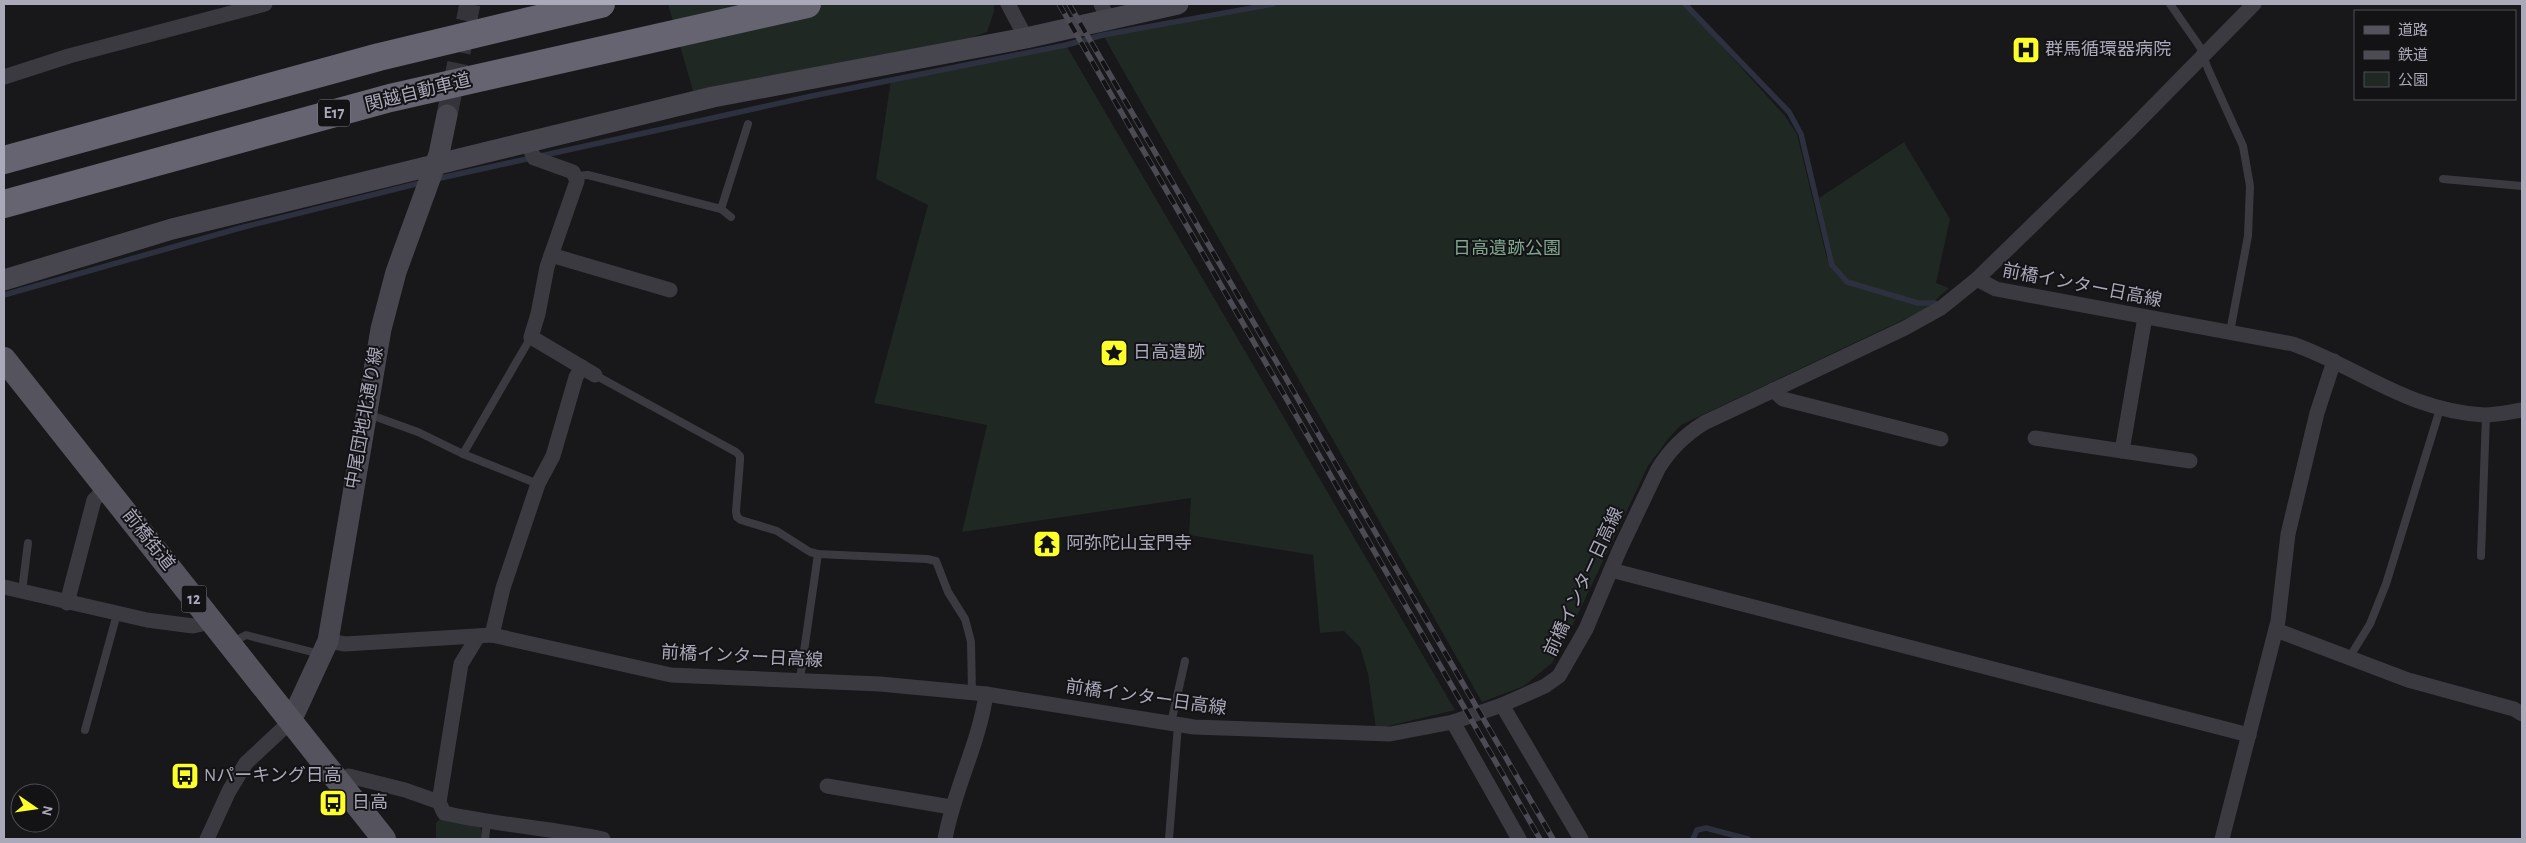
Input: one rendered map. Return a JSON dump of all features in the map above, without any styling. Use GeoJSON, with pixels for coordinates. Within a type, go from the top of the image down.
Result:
{"type":"FeatureCollection","features":[{"type":"Feature","properties":{"kind":"highway","name":"E17"},"geometry":{"type":"LineString","coordinates":[[4,160],[379,57],[601,4]]}},
{"type":"Feature","properties":{"kind":"highway","name":"関越自動車道"},"geometry":{"type":"LineString","coordinates":[[4,204],[390,98],[807,4]]}},
{"type":"Feature","properties":{"kind":"main road","name":"前橋街道"},"geometry":{"type":"LineString","coordinates":[[4,359],[384,839]]}},
{"type":"Feature","properties":{"kind":"street"},"geometry":{"type":"LineString","coordinates":[[4,77],[78,54],[265,4]]}},
{"type":"Feature","properties":{"kind":"street"},"geometry":{"type":"LineString","coordinates":[[1008,4],[1026,38]]}},
{"type":"Feature","properties":{"kind":"street"},"geometry":{"type":"LineString","coordinates":[[4,280],[172,229],[528,144],[713,97],[1026,38],[1104,12],[1178,4]]}},
{"type":"Feature","properties":{"kind":"street"},"geometry":{"type":"LineString","coordinates":[[1977,279],[2205,56],[2254,4]]}},
{"type":"Feature","properties":{"kind":"street","name":"中尾団地北通り線"},"geometry":{"type":"LineString","coordinates":[[291,721],[326,648],[379,338],[389,295],[443,141],[447,115]]}},
{"type":"Feature","properties":{"kind":"street"},"geometry":{"type":"LineString","coordinates":[[528,144],[534,158],[573,172],[576,176],[565,218],[551,255],[538,314],[530,337],[588,371]]}},
{"type":"Feature","properties":{"kind":"street"},"geometry":{"type":"LineString","coordinates":[[551,255],[670,290]]}},
{"type":"Feature","properties":{"kind":"street","name":"前橋インター日高線"},"geometry":{"type":"LineString","coordinates":[[326,648],[345,644],[485,636],[671,675],[800,679],[979,693],[1174,724],[1380,735],[1453,722],[1502,705],[1545,686],[1564,670],[1586,629],[1658,468],[1674,446],[1704,423],[1911,325],[1941,308],[1977,279],[1996,289],[2293,344],[2334,361],[2395,393],[2440,409],[2486,415],[2522,410]]}},
{"type":"Feature","properties":{"kind":"street"},"geometry":{"type":"LineString","coordinates":[[2122,451],[2145,317]]}},
{"type":"Feature","properties":{"kind":"street"},"geometry":{"type":"LineString","coordinates":[[2222,839],[2276,630],[2288,534],[2317,413],[2334,361]]}},
{"type":"Feature","properties":{"kind":"street"},"geometry":{"type":"LineString","coordinates":[[588,371],[576,377],[553,456],[538,484],[485,636],[461,664],[439,802],[444,813],[486,822],[561,831],[603,839]]}},
{"type":"Feature","properties":{"kind":"street"},"geometry":{"type":"LineString","coordinates":[[1773,390],[1783,399],[1941,439]]}},
{"type":"Feature","properties":{"kind":"street"},"geometry":{"type":"LineString","coordinates":[[2035,438],[2190,460]]}},
{"type":"Feature","properties":{"kind":"street"},"geometry":{"type":"LineString","coordinates":[[67,603],[94,500],[106,488]]}},
{"type":"Feature","properties":{"kind":"street"},"geometry":{"type":"LineString","coordinates":[[1611,570],[2249,735]]}},
{"type":"Feature","properties":{"kind":"street"},"geometry":{"type":"LineString","coordinates":[[4,587],[116,614],[184,625],[202,624],[210,619]]}},
{"type":"Feature","properties":{"kind":"street"},"geometry":{"type":"LineString","coordinates":[[2276,630],[2408,680],[2522,713]]}},
{"type":"Feature","properties":{"kind":"street"},"geometry":{"type":"LineString","coordinates":[[945,839],[951,807],[978,729],[979,693]]}},
{"type":"Feature","properties":{"kind":"street"},"geometry":{"type":"LineString","coordinates":[[1502,705],[1581,839]]}},
{"type":"Feature","properties":{"kind":"street"},"geometry":{"type":"LineString","coordinates":[[207,839],[229,791],[246,763],[291,721]]}},
{"type":"Feature","properties":{"kind":"street"},"geometry":{"type":"LineString","coordinates":[[1453,722],[1519,839]]}},
{"type":"Feature","properties":{"kind":"street"},"geometry":{"type":"LineString","coordinates":[[339,784],[350,776],[405,790],[439,802]]}},
{"type":"Feature","properties":{"kind":"street"},"geometry":{"type":"LineString","coordinates":[[827,786],[951,807]]}},
{"type":"Feature","properties":{"kind":"lane"},"geometry":{"type":"LineString","coordinates":[[2170,4],[2205,56],[2208,69],[2243,146],[2250,186],[2248,236],[2230,332]]}},
{"type":"Feature","properties":{"kind":"lane"},"geometry":{"type":"LineString","coordinates":[[721,209],[748,124]]}},
{"type":"Feature","properties":{"kind":"lane"},"geometry":{"type":"LineString","coordinates":[[576,176],[588,175],[721,209],[731,217]]}},
{"type":"Feature","properties":{"kind":"lane"},"geometry":{"type":"LineString","coordinates":[[2442,179],[2522,186]]}},
{"type":"Feature","properties":{"kind":"lane"},"geometry":{"type":"LineString","coordinates":[[464,454],[530,337]]}},
{"type":"Feature","properties":{"kind":"lane"},"geometry":{"type":"LineString","coordinates":[[588,371],[736,452],[740,456],[737,517],[777,531],[810,552],[818,554],[936,561],[948,592],[964,619],[968,630],[979,693]]}},
{"type":"Feature","properties":{"kind":"lane"},"geometry":{"type":"LineString","coordinates":[[2349,658],[2370,624],[2386,584],[2440,409]]}},
{"type":"Feature","properties":{"kind":"lane"},"geometry":{"type":"LineString","coordinates":[[366,414],[418,432],[464,454],[538,484]]}},
{"type":"Feature","properties":{"kind":"lane"},"geometry":{"type":"LineString","coordinates":[[2481,556],[2486,415]]}},
{"type":"Feature","properties":{"kind":"lane"},"geometry":{"type":"LineString","coordinates":[[22,591],[28,543]]}},
{"type":"Feature","properties":{"kind":"lane"},"geometry":{"type":"LineString","coordinates":[[800,679],[818,554]]}},
{"type":"Feature","properties":{"kind":"lane"},"geometry":{"type":"LineString","coordinates":[[85,730],[116,614]]}},
{"type":"Feature","properties":{"kind":"lane"},"geometry":{"type":"LineString","coordinates":[[230,644],[246,636],[326,648]]}},
{"type":"Feature","properties":{"kind":"lane"},"geometry":{"type":"LineString","coordinates":[[1169,839],[1174,724],[1185,661]]}},
{"type":"Feature","properties":{"kind":"lane"},"geometry":{"type":"LineString","coordinates":[[485,839],[486,822]]}},
{"type":"Feature","properties":{"kind":"green space"},"geometry":{"type":"Polygon","coordinates":[[[668,4],[994,4],[994,12],[987,32],[970,38],[693,91],[668,4]]]}},
{"type":"Feature","properties":{"kind":"green space","name":"日高遺跡公園"},"geometry":{"type":"Polygon","coordinates":[[[1275,4],[1684,4],[1785,116],[1797,134],[1827,259],[1833,258],[1819,198],[1904,142],[1950,219],[1936,283],[1949,288],[1926,309],[1681,425],[1648,466],[1568,635],[1552,663],[1524,686],[1482,702],[1103,35],[1275,4]]]}},
{"type":"Feature","properties":{"kind":"green space"},"geometry":{"type":"Polygon","coordinates":[[[1066,45],[1455,710],[1376,729],[1368,674],[1360,647],[1344,631],[1320,633],[1313,555],[1189,535],[1191,498],[962,532],[987,425],[874,403],[928,205],[876,179],[891,80],[1066,45]]]}},
{"type":"Feature","properties":{"kind":"green space"},"geometry":{"type":"Polygon","coordinates":[[[441,818],[480,827],[483,833],[482,839],[436,839],[436,823],[441,818]]]}},
{"type":"Feature","properties":{"kind":"waterway"},"geometry":{"type":"LineString","coordinates":[[436,179],[812,96],[1066,45],[1103,35],[1273,4]]}},
{"type":"Feature","properties":{"kind":"waterway"},"geometry":{"type":"LineString","coordinates":[[1685,4],[1789,112],[1801,134],[1832,265],[1847,282],[1918,303],[1935,303]]}},
{"type":"Feature","properties":{"kind":"waterway"},"geometry":{"type":"LineString","coordinates":[[4,295],[240,228],[424,182]]}},
{"type":"Feature","properties":{"kind":"waterway"},"geometry":{"type":"LineString","coordinates":[[1693,839],[1697,830],[1706,828],[1748,839]]}},
{"type":"Feature","properties":{"kind":"tunnel"},"geometry":{"type":"LineString","coordinates":[[447,115],[470,4]]}},
{"type":"Feature","properties":{"kind":"railway"},"geometry":{"type":"LineString","coordinates":[[1059,4],[1540,839]]}},
{"type":"Feature","properties":{"kind":"railway"},"geometry":{"type":"LineString","coordinates":[[1069,4],[1553,839]]}},
{"type":"Feature","properties":{"kind":"place","name":"群馬循環器病院"},"geometry":{"type":"Point","coordinates":[2026,50]}},
{"type":"Feature","properties":{"kind":"place","name":"日高遺跡"},"geometry":{"type":"Point","coordinates":[1114,353]}},
{"type":"Feature","properties":{"kind":"place","name":"阿弥陀山宝門寺"},"geometry":{"type":"Point","coordinates":[1047,544]}},
{"type":"Feature","properties":{"kind":"place","name":"Nパーキング日高"},"geometry":{"type":"Point","coordinates":[185,776]}},
{"type":"Feature","properties":{"kind":"place","name":"日高"},"geometry":{"type":"Point","coordinates":[333,803]}}]}
